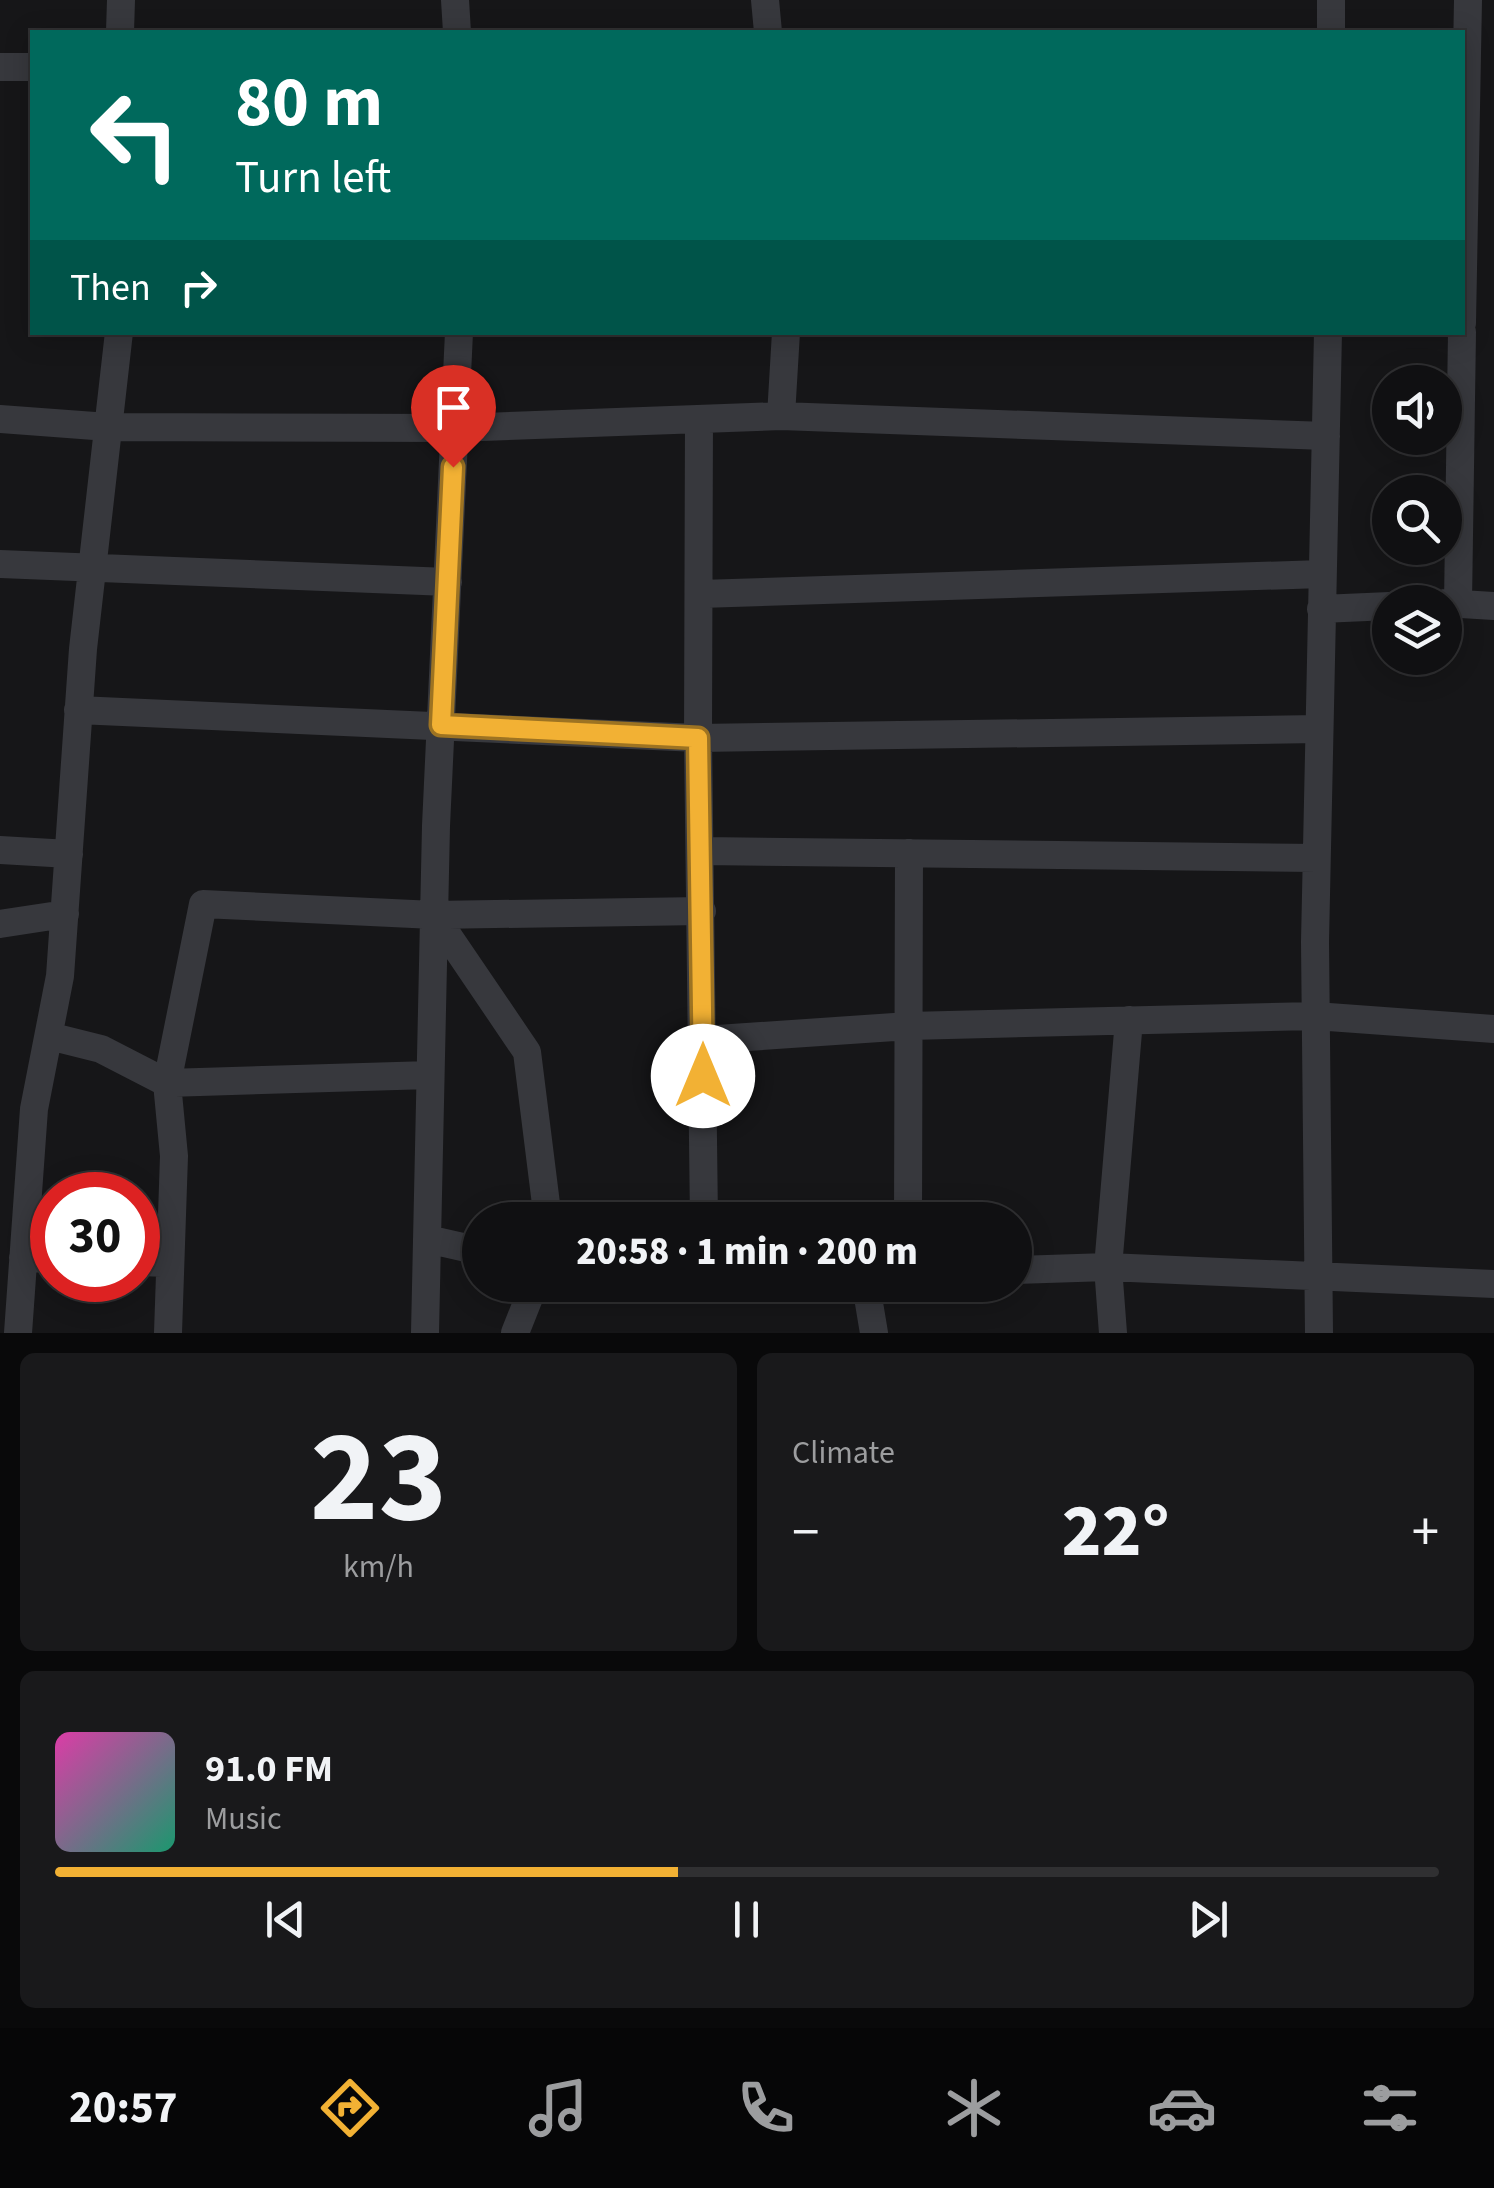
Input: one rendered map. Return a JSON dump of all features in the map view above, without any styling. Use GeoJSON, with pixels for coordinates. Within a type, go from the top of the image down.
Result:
{"type":"FeatureCollection","features":[{"type":"Feature","properties":{"kind":"street"},"geometry":{"type":"LineString","coordinates":[[120,30],[121,0]]}},
{"type":"Feature","properties":{"kind":"street"},"geometry":{"type":"LineString","coordinates":[[455,0],[457,30]]}},
{"type":"Feature","properties":{"kind":"street"},"geometry":{"type":"LineString","coordinates":[[766,0],[768,30]]}},
{"type":"Feature","properties":{"kind":"street"},"geometry":{"type":"LineString","coordinates":[[1331,0],[1331,30]]}},
{"type":"Feature","properties":{"kind":"street"},"geometry":{"type":"LineString","coordinates":[[1465,194],[1468,0]]}},
{"type":"Feature","properties":{"kind":"street"},"geometry":{"type":"LineString","coordinates":[[0,67],[30,67]]}},
{"type":"Feature","properties":{"kind":"street"},"geometry":{"type":"LineString","coordinates":[[1466,150],[1494,154]]}},
{"type":"Feature","properties":{"kind":"street"},"geometry":{"type":"LineString","coordinates":[[18,1333],[34,1109],[60,976],[78,710],[119,335]]}},
{"type":"Feature","properties":{"kind":"street"},"geometry":{"type":"LineString","coordinates":[[425,1333],[434,915],[460,335]]}},
{"type":"Feature","properties":{"kind":"street"},"geometry":{"type":"LineString","coordinates":[[780,416],[786,335]]}},
{"type":"Feature","properties":{"kind":"street"},"geometry":{"type":"LineString","coordinates":[[1319,1333],[1316,858],[1328,335]]}},
{"type":"Feature","properties":{"kind":"street"},"geometry":{"type":"LineString","coordinates":[[1452,585],[1462,335]]}},
{"type":"Feature","properties":{"kind":"street"},"geometry":{"type":"LineString","coordinates":[[0,419],[108,426],[455,428],[780,416],[1326,436]]}},
{"type":"Feature","properties":{"kind":"street"},"geometry":{"type":"LineString","coordinates":[[699,419],[704,1202]]}},
{"type":"Feature","properties":{"kind":"street"},"geometry":{"type":"LineString","coordinates":[[0,564],[448,582]]}},
{"type":"Feature","properties":{"kind":"street"},"geometry":{"type":"LineString","coordinates":[[700,594],[1322,574]]}},
{"type":"Feature","properties":{"kind":"street"},"geometry":{"type":"LineString","coordinates":[[1462,604],[1494,606]]}},
{"type":"Feature","properties":{"kind":"street"},"geometry":{"type":"LineString","coordinates":[[1321,609],[1372,607]]}},
{"type":"Feature","properties":{"kind":"street"},"geometry":{"type":"LineString","coordinates":[[78,710],[698,738],[1318,730]]}},
{"type":"Feature","properties":{"kind":"street"},"geometry":{"type":"LineString","coordinates":[[0,850],[68,854]]}},
{"type":"Feature","properties":{"kind":"street"},"geometry":{"type":"LineString","coordinates":[[702,851],[1316,858]]}},
{"type":"Feature","properties":{"kind":"street"},"geometry":{"type":"LineString","coordinates":[[908,1202],[909,854]]}},
{"type":"Feature","properties":{"kind":"street"},"geometry":{"type":"LineString","coordinates":[[168,1333],[174,1156],[168,1083],[203,904],[434,915],[702,911]]}},
{"type":"Feature","properties":{"kind":"street"},"geometry":{"type":"LineString","coordinates":[[0,924],[65,914]]}},
{"type":"Feature","properties":{"kind":"street"},"geometry":{"type":"LineString","coordinates":[[434,915],[527,1052],[546,1202]]}},
{"type":"Feature","properties":{"kind":"street"},"geometry":{"type":"LineString","coordinates":[[703,1040],[909,1026],[1315,1016],[1494,1029]]}},
{"type":"Feature","properties":{"kind":"street"},"geometry":{"type":"LineString","coordinates":[[1113,1333],[1108,1267],[1129,1020]]}},
{"type":"Feature","properties":{"kind":"street"},"geometry":{"type":"LineString","coordinates":[[48,1036],[101,1049],[168,1083],[430,1075]]}},
{"type":"Feature","properties":{"kind":"street"},"geometry":{"type":"LineString","coordinates":[[428,1239],[462,1247]]}},
{"type":"Feature","properties":{"kind":"street"},"geometry":{"type":"LineString","coordinates":[[23,1258],[30,1258]]}},
{"type":"Feature","properties":{"kind":"street"},"geometry":{"type":"LineString","coordinates":[[160,1263],[169,1264]]}},
{"type":"Feature","properties":{"kind":"street"},"geometry":{"type":"LineString","coordinates":[[1032,1269],[1108,1267],[1494,1284]]}},
{"type":"Feature","properties":{"kind":"street"},"geometry":{"type":"LineString","coordinates":[[516,1333],[528,1302]]}},
{"type":"Feature","properties":{"kind":"street"},"geometry":{"type":"LineString","coordinates":[[869,1302],[874,1333]]}},
{"type":"Feature","properties":{"kind":"route"},"geometry":{"type":"LineString","coordinates":[[453,467],[441,725],[698,738],[703,1076]]}}]}
